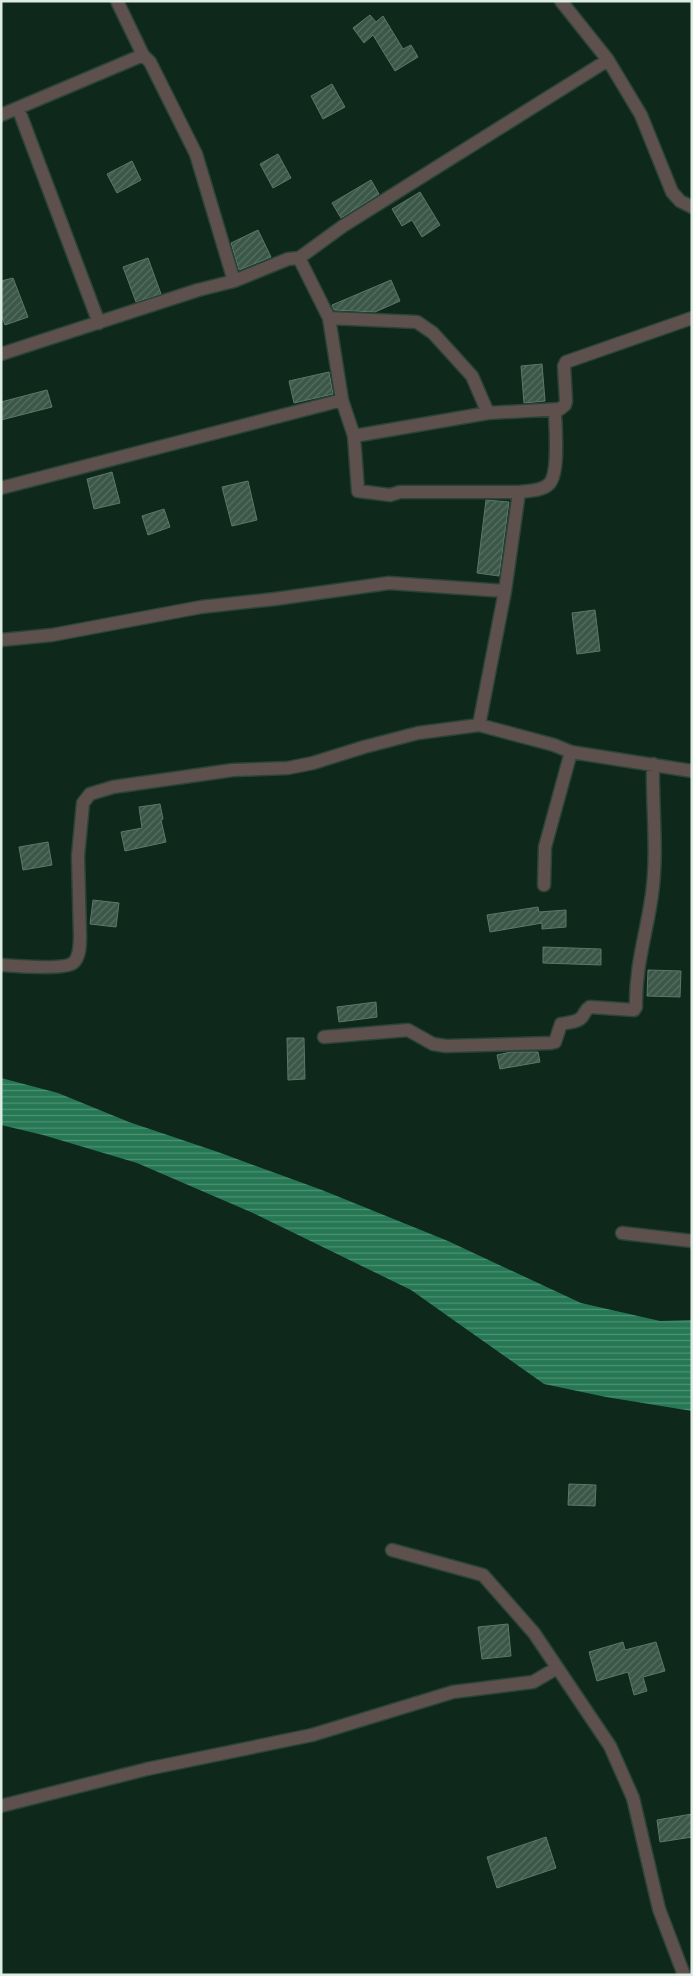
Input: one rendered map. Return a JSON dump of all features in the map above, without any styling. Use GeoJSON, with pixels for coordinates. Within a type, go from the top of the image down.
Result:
{"type":"FeatureCollection","features":[{"type":"Feature","properties":{"kind":"street"},"geometry":{"type":"LineString","coordinates":[[117,1],[196,154],[234,281]]}},
{"type":"Feature","properties":{"kind":"street"},"geometry":{"type":"LineString","coordinates":[[561,1],[608,60],[641,115],[672,192],[680,201],[692,207]]}},
{"type":"Feature","properties":{"kind":"street"},"geometry":{"type":"LineString","coordinates":[[1,115],[144,55]]}},
{"type":"Feature","properties":{"kind":"street"},"geometry":{"type":"LineString","coordinates":[[1,354],[198,290],[234,281],[288,259],[300,258],[343,226],[608,60]]}},
{"type":"Feature","properties":{"kind":"street"},"geometry":{"type":"LineString","coordinates":[[18,108],[99,323]]}},
{"type":"Feature","properties":{"kind":"street"},"geometry":{"type":"LineString","coordinates":[[300,258],[329,318],[342,400],[354,436],[358,491],[390,495],[400,492],[519,492],[533,490],[549,484],[556,457],[554,410]]}},
{"type":"Feature","properties":{"kind":"street"},"geometry":{"type":"LineString","coordinates":[[329,318],[417,322],[433,333],[472,376],[488,413]]}},
{"type":"Feature","properties":{"kind":"street"},"geometry":{"type":"LineString","coordinates":[[354,436],[488,413],[554,410],[565,405],[566,401],[564,366],[566,362],[692,318]]}},
{"type":"Feature","properties":{"kind":"street"},"geometry":{"type":"LineString","coordinates":[[1,488],[342,400]]}},
{"type":"Feature","properties":{"kind":"street"},"geometry":{"type":"LineString","coordinates":[[479,725],[505,591],[519,492]]}},
{"type":"Feature","properties":{"kind":"street"},"geometry":{"type":"LineString","coordinates":[[1,640],[52,635],[201,607],[388,583],[505,591]]}},
{"type":"Feature","properties":{"kind":"street"},"geometry":{"type":"LineString","coordinates":[[1,965],[59,967],[70,965],[76,959],[80,936],[78,856],[83,803],[90,794],[112,787],[224,772],[288,768],[313,763],[418,733],[479,725],[554,744],[571,752],[692,771]]}},
{"type":"Feature","properties":{"kind":"street"},"geometry":{"type":"LineString","coordinates":[[544,886],[546,847],[571,752]]}},
{"type":"Feature","properties":{"kind":"street"},"geometry":{"type":"LineString","coordinates":[[324,1037],[408,1030],[432,1044],[446,1046],[550,1043],[555,1042],[561,1024],[578,1020],[582,1017],[585,1010],[590,1007],[634,1010],[643,937],[652,895],[655,850],[652,800],[653,764]]}},
{"type":"Feature","properties":{"kind":"street"},"geometry":{"type":"LineString","coordinates":[[622,1233],[692,1241]]}},
{"type":"Feature","properties":{"kind":"street"},"geometry":{"type":"LineString","coordinates":[[392,1550],[483,1575],[534,1633],[610,1746],[633,1798],[659,1909],[684,1975]]}},
{"type":"Feature","properties":{"kind":"street"},"geometry":{"type":"LineString","coordinates":[[1,1806],[147,1769],[312,1735],[453,1692],[533,1682],[557,1668]]}},
{"type":"Feature","properties":{"kind":"shaded area"},"geometry":{"type":"Polygon","coordinates":[[[1,1078],[58,1093],[129,1122],[322,1190],[448,1241],[581,1303],[660,1321],[692,1320],[692,1411],[606,1397],[544,1384],[411,1290],[253,1213],[137,1163],[43,1135],[1,1125],[1,1078]]]}},
{"type":"Feature","properties":{"kind":"building"},"geometry":{"type":"Polygon","coordinates":[[[370,15],[376,22],[383,16],[403,49],[411,45],[418,57],[395,71],[373,35],[364,43],[353,28],[370,15]]]}},
{"type":"Feature","properties":{"kind":"building"},"geometry":{"type":"Polygon","coordinates":[[[332,84],[345,107],[323,119],[311,96],[332,84]]]}},
{"type":"Feature","properties":{"kind":"building"},"geometry":{"type":"Polygon","coordinates":[[[278,154],[291,178],[273,188],[260,164],[278,154]]]}},
{"type":"Feature","properties":{"kind":"building"},"geometry":{"type":"Polygon","coordinates":[[[132,161],[141,180],[117,193],[107,174],[132,161]]]}},
{"type":"Feature","properties":{"kind":"building"},"geometry":{"type":"Polygon","coordinates":[[[371,180],[379,194],[341,218],[332,203],[371,180]]]}},
{"type":"Feature","properties":{"kind":"building"},"geometry":{"type":"Polygon","coordinates":[[[420,192],[440,225],[422,237],[412,220],[402,226],[392,209],[420,192]]]}},
{"type":"Feature","properties":{"kind":"building"},"geometry":{"type":"Polygon","coordinates":[[[258,230],[271,257],[239,270],[231,243],[258,230]]]}},
{"type":"Feature","properties":{"kind":"building"},"geometry":{"type":"Polygon","coordinates":[[[148,258],[161,294],[136,302],[123,267],[148,258]]]}},
{"type":"Feature","properties":{"kind":"building"},"geometry":{"type":"Polygon","coordinates":[[[13,278],[28,317],[5,325],[1,314],[1,281],[13,278]]]}},
{"type":"Feature","properties":{"kind":"building"},"geometry":{"type":"Polygon","coordinates":[[[391,280],[400,301],[375,312],[334,310],[332,305],[391,280]]]}},
{"type":"Feature","properties":{"kind":"building"},"geometry":{"type":"Polygon","coordinates":[[[542,364],[545,401],[524,403],[521,366],[542,364]]]}},
{"type":"Feature","properties":{"kind":"building"},"geometry":{"type":"Polygon","coordinates":[[[329,372],[333,394],[294,403],[289,381],[329,372]]]}},
{"type":"Feature","properties":{"kind":"building"},"geometry":{"type":"Polygon","coordinates":[[[47,390],[52,407],[1,420],[1,402],[47,390]]]}},
{"type":"Feature","properties":{"kind":"building"},"geometry":{"type":"Polygon","coordinates":[[[112,472],[120,503],[94,509],[87,479],[112,472]]]}},
{"type":"Feature","properties":{"kind":"building"},"geometry":{"type":"Polygon","coordinates":[[[248,481],[257,520],[232,526],[222,487],[248,481]]]}},
{"type":"Feature","properties":{"kind":"building"},"geometry":{"type":"Polygon","coordinates":[[[486,500],[509,502],[499,576],[477,573],[486,500]]]}},
{"type":"Feature","properties":{"kind":"building"},"geometry":{"type":"Polygon","coordinates":[[[164,509],[170,527],[148,535],[142,516],[164,509]]]}},
{"type":"Feature","properties":{"kind":"building"},"geometry":{"type":"Polygon","coordinates":[[[595,610],[600,651],[577,654],[572,613],[595,610]]]}},
{"type":"Feature","properties":{"kind":"building"},"geometry":{"type":"Polygon","coordinates":[[[160,804],[163,819],[161,820],[166,842],[125,851],[121,832],[142,828],[139,807],[160,804]]]}},
{"type":"Feature","properties":{"kind":"building"},"geometry":{"type":"Polygon","coordinates":[[[48,842],[52,865],[23,870],[19,847],[48,842]]]}},
{"type":"Feature","properties":{"kind":"building"},"geometry":{"type":"Polygon","coordinates":[[[93,900],[119,903],[116,927],[90,924],[93,900]]]}},
{"type":"Feature","properties":{"kind":"building"},"geometry":{"type":"Polygon","coordinates":[[[538,907],[539,912],[566,910],[566,927],[542,929],[542,923],[490,932],[487,915],[538,907]]]}},
{"type":"Feature","properties":{"kind":"building"},"geometry":{"type":"Polygon","coordinates":[[[543,947],[601,949],[601,965],[543,963],[543,947]]]}},
{"type":"Feature","properties":{"kind":"building"},"geometry":{"type":"Polygon","coordinates":[[[648,970],[681,971],[680,997],[647,996],[648,970]]]}},
{"type":"Feature","properties":{"kind":"building"},"geometry":{"type":"Polygon","coordinates":[[[376,1002],[377,1017],[339,1022],[337,1007],[376,1002]]]}},
{"type":"Feature","properties":{"kind":"building"},"geometry":{"type":"Polygon","coordinates":[[[287,1038],[304,1038],[305,1079],[288,1080],[287,1038]]]}},
{"type":"Feature","properties":{"kind":"building"},"geometry":{"type":"Polygon","coordinates":[[[511,1052],[538,1052],[540,1062],[500,1069],[497,1055],[511,1052]]]}},
{"type":"Feature","properties":{"kind":"building"},"geometry":{"type":"Polygon","coordinates":[[[569,1484],[596,1485],[595,1506],[568,1505],[569,1484]]]}},
{"type":"Feature","properties":{"kind":"building"},"geometry":{"type":"Polygon","coordinates":[[[508,1624],[511,1656],[482,1659],[478,1627],[508,1624]]]}},
{"type":"Feature","properties":{"kind":"building"},"geometry":{"type":"Polygon","coordinates":[[[623,1642],[625,1650],[656,1642],[665,1671],[643,1677],[647,1691],[634,1695],[628,1672],[597,1681],[589,1652],[623,1642]]]}},
{"type":"Feature","properties":{"kind":"building"},"geometry":{"type":"Polygon","coordinates":[[[692,1814],[692,1837],[660,1842],[657,1820],[692,1814]]]}},
{"type":"Feature","properties":{"kind":"building"},"geometry":{"type":"Polygon","coordinates":[[[546,1837],[556,1868],[497,1888],[487,1857],[546,1837]]]}}]}
